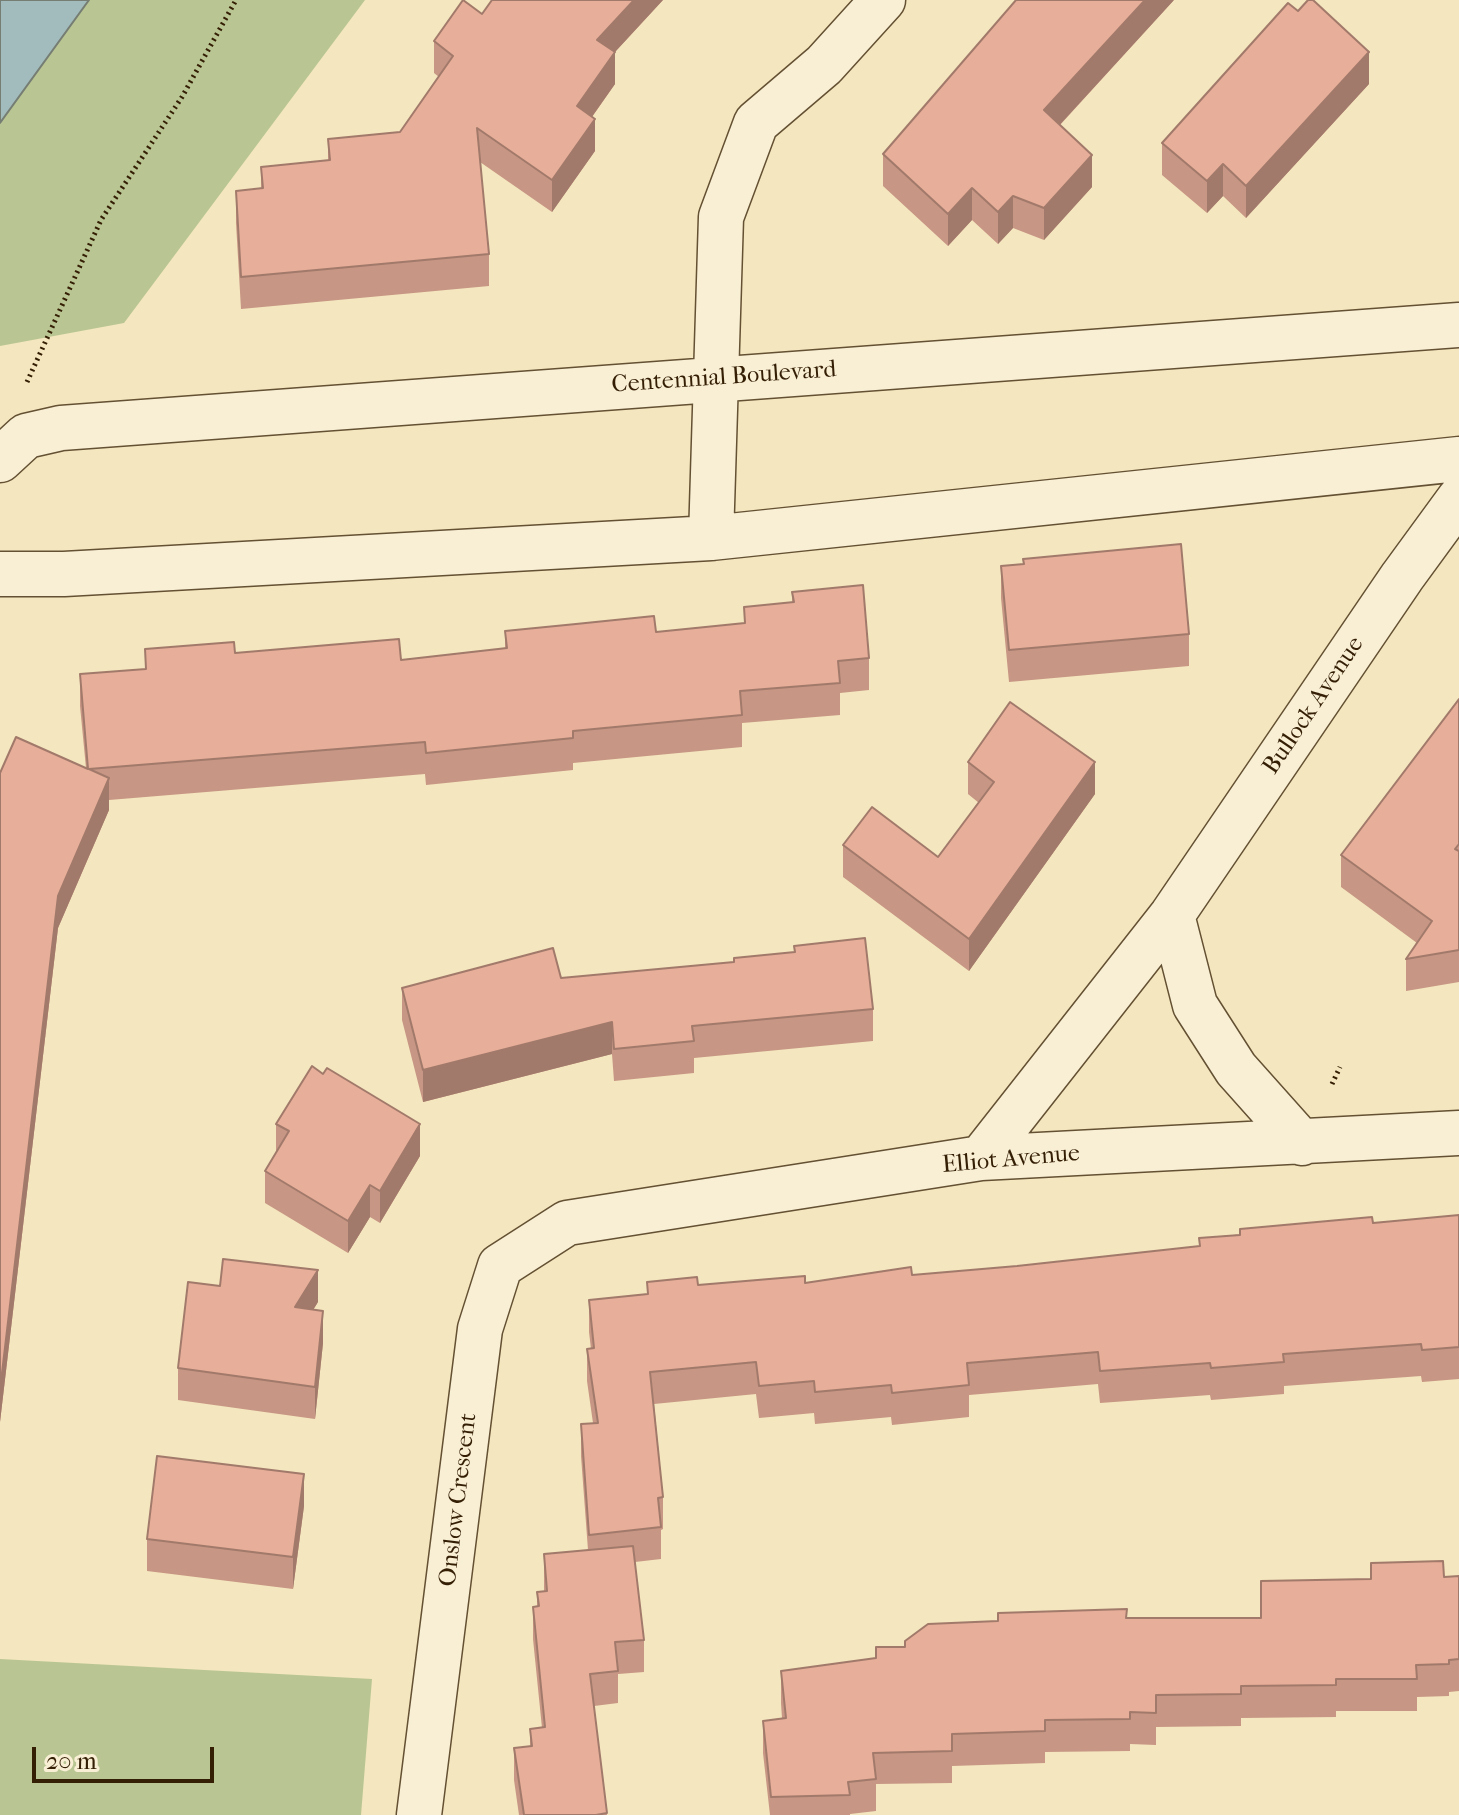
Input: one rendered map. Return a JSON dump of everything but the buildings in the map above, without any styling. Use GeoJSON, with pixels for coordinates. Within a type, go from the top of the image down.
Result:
{"type":"FeatureCollection","features":[{"type":"Feature","properties":{"kind":"street"},"geometry":{"type":"LineString","coordinates":[[711,538],[721,217],[756,123],[824,65],[883,0]]}},
{"type":"Feature","properties":{"kind":"street","name":"Centennial Boulevard"},"geometry":{"type":"LineString","coordinates":[[6,453],[26,436],[61,428],[1459,325]]}},
{"type":"Feature","properties":{"kind":"street"},"geometry":{"type":"LineString","coordinates":[[0,574],[80,573],[711,538],[1459,459]]}},
{"type":"Feature","properties":{"kind":"street","name":"Bullock Avenue"},"geometry":{"type":"LineString","coordinates":[[981,1158],[1172,915],[1402,577],[1459,499]]}},
{"type":"Feature","properties":{"kind":"street"},"geometry":{"type":"LineString","coordinates":[[1172,915],[1195,1005],[1236,1069],[1302,1143]]}},
{"type":"Feature","properties":{"kind":"street","name":"Elliot Avenue"},"geometry":{"type":"LineString","coordinates":[[567,1223],[981,1158],[1459,1133]]}},
{"type":"Feature","properties":{"kind":"street","name":"Onslow Crescent"},"geometry":{"type":"LineString","coordinates":[[419,1815],[480,1329],[500,1266],[567,1223]]}},
{"type":"Feature","properties":{"kind":"path"},"geometry":{"type":"LineString","coordinates":[[6,453],[27,382],[101,220],[182,97],[236,0]]}},
{"type":"Feature","properties":{"kind":"green space"},"geometry":{"type":"Polygon","coordinates":[[[89,0],[365,0],[124,323],[0,346],[0,123],[89,0]]]}},
{"type":"Feature","properties":{"kind":"green space"},"geometry":{"type":"Polygon","coordinates":[[[0,1659],[372,1679],[361,1815],[0,1815],[0,1659]]]}},
{"type":"Feature","properties":{"kind":"water"},"geometry":{"type":"Polygon","coordinates":[[[0,0],[89,0],[0,123],[0,0]]]}}]}
